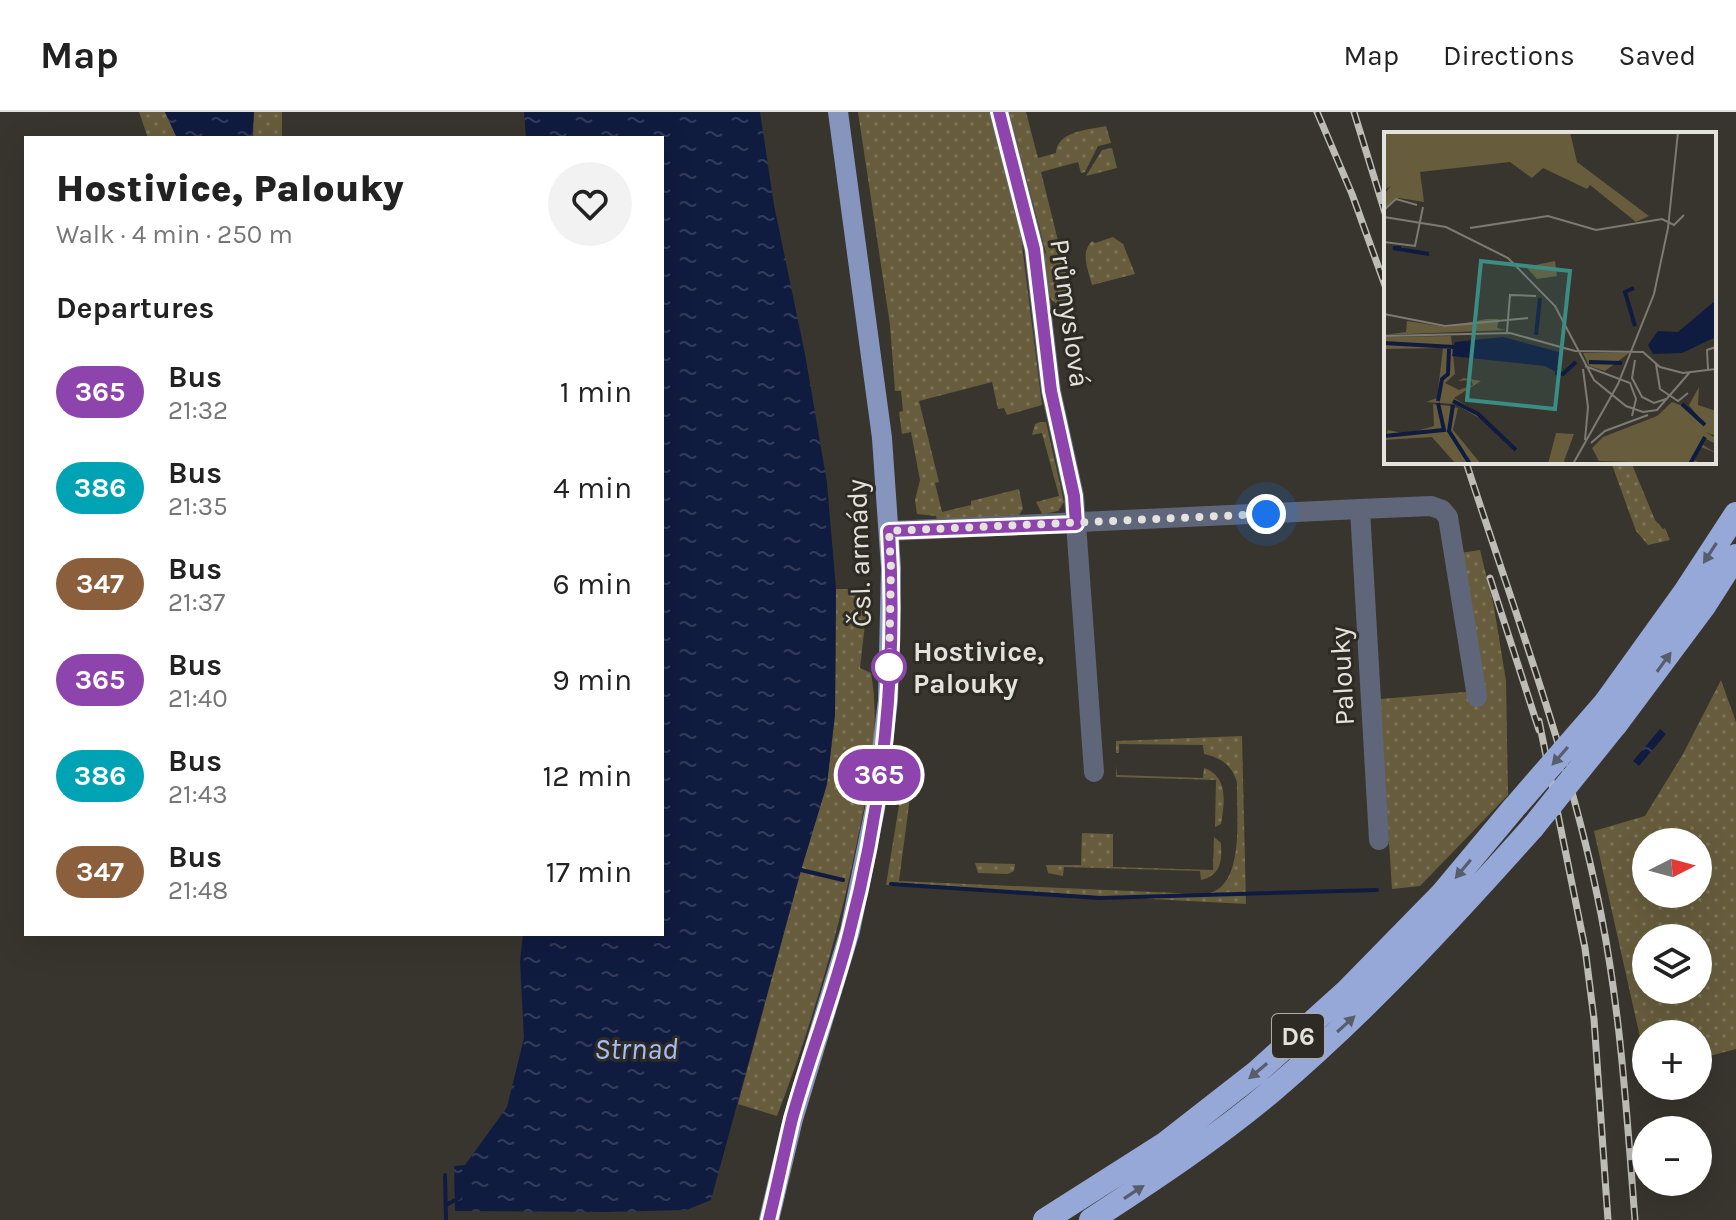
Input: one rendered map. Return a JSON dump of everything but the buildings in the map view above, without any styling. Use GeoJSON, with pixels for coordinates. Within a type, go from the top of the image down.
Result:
{"type":"FeatureCollection","features":[{"type":"Feature","properties":{"kind":"highway","name":"D6"},"geometry":{"type":"LineString","coordinates":[[1091,1220],[1178,1164],[1273,1090],[1367,1005],[1457,912],[1533,827],[1611,713],[1736,514]]}},
{"type":"Feature","properties":{"kind":"highway","name":"D6"},"geometry":{"type":"LineString","coordinates":[[1045,1220],[1166,1143],[1257,1072],[1347,991],[1442,894],[1513,809],[1611,713],[1696,617],[1736,556]]}},
{"type":"Feature","properties":{"kind":"main road","name":"Čsl. armády"},"geometry":{"type":"LineString","coordinates":[[769,1220],[793,1119],[850,931],[875,809],[888,700],[891,568],[882,438],[838,112]]}},
{"type":"Feature","properties":{"kind":"street","name":"Průmyslová"},"geometry":{"type":"LineString","coordinates":[[999,112],[1034,249],[1051,391],[1074,496],[1076,524]]}},
{"type":"Feature","properties":{"kind":"street"},"geometry":{"type":"LineString","coordinates":[[889,531],[1431,506],[1442,510],[1448,517],[1477,697]]}},
{"type":"Feature","properties":{"kind":"street","name":"Palouky"},"geometry":{"type":"LineString","coordinates":[[1360,509],[1379,840]]}},
{"type":"Feature","properties":{"kind":"street"},"geometry":{"type":"LineString","coordinates":[[1076,524],[1094,772]]}},
{"type":"Feature","properties":{"kind":"shaded area"},"geometry":{"type":"Polygon","coordinates":[[[139,112],[165,112],[176,136],[147,136],[139,112]]]}},
{"type":"Feature","properties":{"kind":"shaded area"},"geometry":{"type":"Polygon","coordinates":[[[254,112],[282,112],[282,136],[253,136],[254,112]]]}},
{"type":"Feature","properties":{"kind":"shaded area"},"geometry":{"type":"Polygon","coordinates":[[[858,112],[991,112],[1026,244],[1022,245],[1042,405],[1007,415],[1004,408],[998,409],[992,382],[919,401],[939,482],[935,483],[942,512],[1019,489],[1023,509],[1019,515],[937,521],[936,516],[917,514],[915,500],[920,480],[911,432],[902,434],[899,412],[903,411],[901,391],[895,391],[890,325],[858,112]]]}},
{"type":"Feature","properties":{"kind":"shaded area"},"geometry":{"type":"Polygon","coordinates":[[[1009,112],[1026,112],[1038,158],[1056,153],[1062,140],[1068,136],[1091,129],[1106,126],[1111,143],[1098,146],[1085,172],[1081,173],[1078,162],[1041,172],[1071,293],[1070,299],[1062,305],[1051,299],[1046,285],[1042,254],[1046,253],[1009,112]]]}},
{"type":"Feature","properties":{"kind":"shaded area"},"geometry":{"type":"Polygon","coordinates":[[[1112,148],[1117,168],[1086,176],[1102,150],[1112,148]]]}},
{"type":"Feature","properties":{"kind":"shaded area"},"geometry":{"type":"Polygon","coordinates":[[[1113,237],[1123,244],[1135,274],[1092,285],[1086,262],[1088,246],[1092,241],[1095,243],[1113,237]]]}},
{"type":"Feature","properties":{"kind":"shaded area"},"geometry":{"type":"Polygon","coordinates":[[[1046,422],[1064,502],[1058,511],[1044,514],[1044,518],[1036,502],[1059,496],[1042,433],[1032,435],[1035,424],[1046,422]]]}},
{"type":"Feature","properties":{"kind":"shaded area"},"geometry":{"type":"Polygon","coordinates":[[[1612,464],[1632,464],[1655,520],[1665,528],[1670,540],[1648,545],[1636,531],[1612,464]]]}},
{"type":"Feature","properties":{"kind":"shaded area"},"geometry":{"type":"Polygon","coordinates":[[[1480,550],[1494,607],[1506,681],[1508,795],[1420,886],[1392,889],[1380,699],[1477,691],[1460,553],[1480,550]]]}},
{"type":"Feature","properties":{"kind":"shaded area"},"geometry":{"type":"Polygon","coordinates":[[[836,589],[869,589],[860,668],[871,673],[874,694],[872,758],[850,877],[832,947],[777,1116],[738,1104],[827,784],[835,714],[836,589]]]}},
{"type":"Feature","properties":{"kind":"shaded area"},"geometry":{"type":"Polygon","coordinates":[[[1721,680],[1736,722],[1736,1049],[1712,1055],[1712,1020],[1636,1020],[1633,1004],[1712,1004],[1712,924],[1632,924],[1632,1001],[1594,831],[1645,816],[1683,754],[1721,680]]]}},
{"type":"Feature","properties":{"kind":"shaded area"},"geometry":{"type":"Polygon","coordinates":[[[1242,736],[1246,904],[886,885],[904,759],[915,759],[899,881],[1195,894],[1213,892],[1223,885],[1230,873],[1237,843],[1237,782],[1232,771],[1220,760],[1204,754],[1203,745],[1119,744],[1119,753],[1116,753],[1116,741],[1242,736]]]}},
{"type":"Feature","properties":{"kind":"shaded area"},"geometry":{"type":"Polygon","coordinates":[[[1116,765],[1117,775],[1203,778],[1204,768],[1212,772],[1223,791],[1221,824],[1215,827],[1216,780],[1116,777],[1116,765]]]}},
{"type":"Feature","properties":{"kind":"shaded area"},"geometry":{"type":"Polygon","coordinates":[[[1082,833],[1113,834],[1113,867],[1213,870],[1214,837],[1221,843],[1220,861],[1213,875],[1201,880],[1200,871],[1064,867],[1063,876],[1048,873],[1046,865],[1081,865],[1082,833]]]}},
{"type":"Feature","properties":{"kind":"shaded area"},"geometry":{"type":"Polygon","coordinates":[[[975,863],[1015,864],[1014,871],[1008,874],[978,873],[975,863]]]}},
{"type":"Feature","properties":{"kind":"water"},"geometry":{"type":"Polygon","coordinates":[[[165,112],[254,112],[252,136],[176,136],[165,112]]]}},
{"type":"Feature","properties":{"kind":"water","name":"Strnad"},"geometry":{"type":"Polygon","coordinates":[[[524,112],[760,112],[774,205],[805,354],[827,483],[836,589],[835,714],[827,784],[711,1200],[686,1210],[455,1211],[454,1166],[465,1165],[507,1107],[524,1038],[520,962],[523,936],[664,936],[664,136],[526,136],[524,112]]]}},
{"type":"Feature","properties":{"kind":"water"},"geometry":{"type":"Polygon","coordinates":[[[1660,729],[1666,734],[1639,766],[1633,761],[1660,729]]]}},
{"type":"Feature","properties":{"kind":"waterway"},"geometry":{"type":"LineString","coordinates":[[801,870],[843,880]]}},
{"type":"Feature","properties":{"kind":"waterway"},"geometry":{"type":"LineString","coordinates":[[891,884],[1100,898],[1377,890]]}},
{"type":"Feature","properties":{"kind":"waterway"},"geometry":{"type":"LineString","coordinates":[[445,1175],[446,1220]]}},
{"type":"Feature","properties":{"kind":"waterway"},"geometry":{"type":"LineString","coordinates":[[446,1205],[459,1198]]}},
{"type":"Feature","properties":{"kind":"railway"},"geometry":{"type":"LineString","coordinates":[[1317,112],[1352,194],[1384,282]]}},
{"type":"Feature","properties":{"kind":"railway"},"geometry":{"type":"LineString","coordinates":[[1354,112],[1384,210]]}},
{"type":"Feature","properties":{"kind":"railway"},"geometry":{"type":"LineString","coordinates":[[1467,464],[1558,743],[1589,856],[1614,990],[1635,1220]]}},
{"type":"Feature","properties":{"kind":"railway"},"geometry":{"type":"LineString","coordinates":[[1490,578],[1539,730]]}},
{"type":"Feature","properties":{"kind":"railway"},"geometry":{"type":"LineString","coordinates":[[1539,721],[1585,948],[1594,1019],[1608,1220]]}},
{"type":"Feature","properties":{"kind":"bus line","name":"365"},"geometry":{"type":"LineString","coordinates":[[769,1220],[793,1119],[850,931],[875,809],[888,700],[889,531],[1076,524],[1074,496],[1051,391],[1034,249],[999,112]]}},
{"type":"Feature","properties":{"kind":"place","name":"Hostivice, Palouky"},"geometry":{"type":"Point","coordinates":[889,667]}},
{"type":"Feature","properties":{"kind":"route"},"geometry":{"type":"LineString","coordinates":[[889,667],[889,674],[891,568],[889,531],[1266,514]]}}]}
